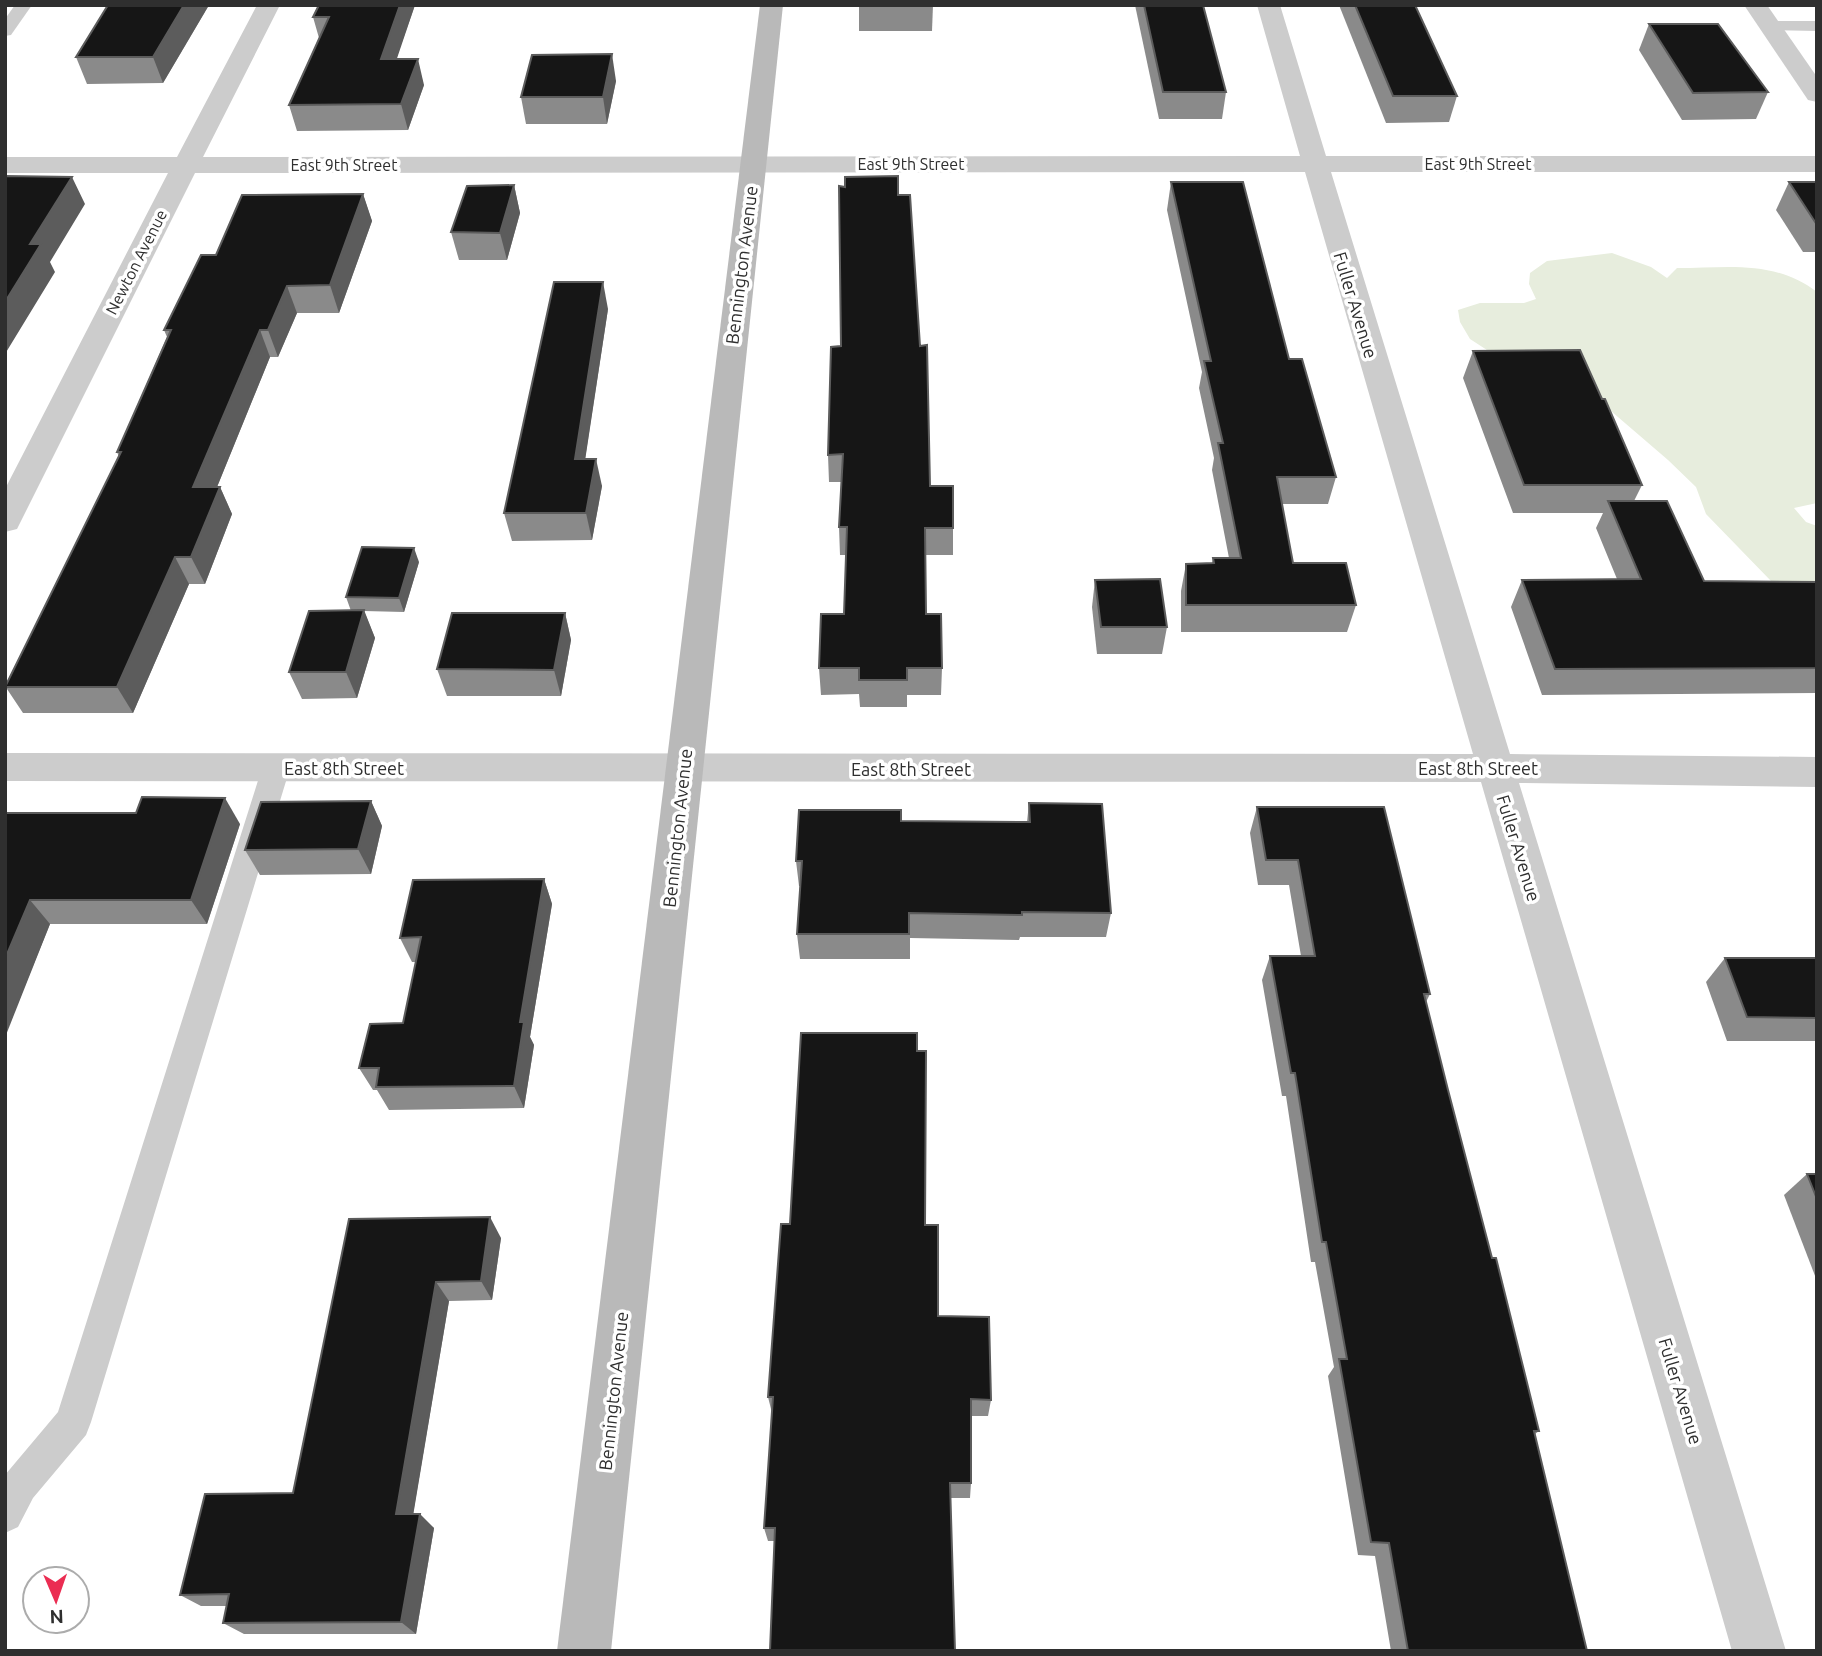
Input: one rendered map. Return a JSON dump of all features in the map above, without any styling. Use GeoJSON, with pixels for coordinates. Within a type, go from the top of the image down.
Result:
{"type":"FeatureCollection","features":[{"type":"Feature","properties":{"kind":"street","name":"Newton Avenue"},"geometry":{"type":"LineString","coordinates":[[5,520],[269,5]]}},
{"type":"Feature","properties":{"kind":"street","name":"Bennington Avenue"},"geometry":{"type":"LineString","coordinates":[[584,1651],[772,5]]}},
{"type":"Feature","properties":{"kind":"street","name":"Fuller Avenue"},"geometry":{"type":"LineString","coordinates":[[1268,5],[1759,1651]]}},
{"type":"Feature","properties":{"kind":"street"},"geometry":{"type":"LineString","coordinates":[[1755,5],[1817,95]]}},
{"type":"Feature","properties":{"kind":"street","name":"East 9th Street"},"geometry":{"type":"LineString","coordinates":[[5,165],[1817,164]]}},
{"type":"Feature","properties":{"kind":"street","name":"East 8th Street"},"geometry":{"type":"LineString","coordinates":[[5,767],[1495,768],[1817,772]]}},
{"type":"Feature","properties":{"kind":"lane"},"geometry":{"type":"LineString","coordinates":[[5,31],[24,5]]}},
{"type":"Feature","properties":{"kind":"lane"},"geometry":{"type":"LineString","coordinates":[[1769,26],[1817,26]]}},
{"type":"Feature","properties":{"kind":"lane"},"geometry":{"type":"LineString","coordinates":[[5,1514],[20,1485],[73,1422],[276,768]]}},
{"type":"Feature","properties":{"kind":"green space"},"geometry":{"type":"Polygon","coordinates":[[[1612,253],[1651,267],[1667,278],[1677,268],[1749,268],[1784,274],[1817,292],[1817,503],[1794,508],[1806,522],[1817,526],[1817,596],[1771,581],[1706,514],[1696,487],[1604,405],[1507,363],[1470,339],[1460,322],[1458,310],[1480,303],[1524,303],[1536,299],[1529,284],[1530,273],[1547,261],[1612,253]]]}},
{"type":"Feature","properties":{"kind":"building"},"geometry":{"type":"Polygon","coordinates":[[[108,5],[184,5],[153,57],[76,57],[108,5]]]}},
{"type":"Feature","properties":{"kind":"building"},"geometry":{"type":"Polygon","coordinates":[[[319,5],[400,5],[381,59],[418,59],[401,104],[289,105],[329,17],[313,17],[319,5]]]}},
{"type":"Feature","properties":{"kind":"building"},"geometry":{"type":"Polygon","coordinates":[[[1144,5],[1203,5],[1226,92],[1163,92],[1144,5]]]}},
{"type":"Feature","properties":{"kind":"building"},"geometry":{"type":"Polygon","coordinates":[[[1355,5],[1415,5],[1457,96],[1393,96],[1355,5]]]}},
{"type":"Feature","properties":{"kind":"building"},"geometry":{"type":"Polygon","coordinates":[[[1649,24],[1718,24],[1768,92],[1693,93],[1649,24]]]}},
{"type":"Feature","properties":{"kind":"building"},"geometry":{"type":"Polygon","coordinates":[[[612,54],[603,97],[521,97],[532,55],[612,54]]]}},
{"type":"Feature","properties":{"kind":"building"},"geometry":{"type":"Polygon","coordinates":[[[5,176],[72,177],[30,244],[41,244],[5,302],[5,176]]]}},
{"type":"Feature","properties":{"kind":"building"},"geometry":{"type":"Polygon","coordinates":[[[898,176],[898,195],[910,195],[920,346],[927,345],[930,486],[953,486],[953,528],[925,528],[926,614],[941,614],[942,668],[907,668],[907,680],[859,680],[859,668],[819,668],[821,614],[844,614],[847,527],[839,527],[843,454],[828,455],[831,347],[841,346],[839,186],[845,187],[845,177],[898,176]]]}},
{"type":"Feature","properties":{"kind":"building"},"geometry":{"type":"Polygon","coordinates":[[[1171,182],[1243,182],[1289,359],[1302,359],[1336,477],[1277,477],[1293,563],[1346,563],[1356,605],[1186,605],[1186,564],[1214,563],[1213,558],[1241,558],[1218,443],[1223,443],[1204,361],[1211,361],[1171,182]]]}},
{"type":"Feature","properties":{"kind":"building"},"geometry":{"type":"Polygon","coordinates":[[[1789,182],[1817,182],[1817,225],[1789,182]]]}},
{"type":"Feature","properties":{"kind":"building"},"geometry":{"type":"Polygon","coordinates":[[[514,185],[500,233],[451,232],[467,186],[514,185]]]}},
{"type":"Feature","properties":{"kind":"building"},"geometry":{"type":"Polygon","coordinates":[[[363,194],[330,285],[287,286],[268,330],[260,330],[193,487],[220,487],[191,557],[175,557],[117,687],[5,687],[121,452],[117,452],[171,330],[164,330],[201,255],[216,255],[242,195],[363,194]]]}},
{"type":"Feature","properties":{"kind":"building"},"geometry":{"type":"Polygon","coordinates":[[[554,282],[603,282],[575,459],[596,459],[586,513],[504,513],[554,282]]]}},
{"type":"Feature","properties":{"kind":"building"},"geometry":{"type":"Polygon","coordinates":[[[1580,350],[1602,399],[1605,399],[1642,485],[1524,485],[1473,351],[1580,350]]]}},
{"type":"Feature","properties":{"kind":"building"},"geometry":{"type":"Polygon","coordinates":[[[1608,501],[1667,501],[1704,581],[1817,582],[1817,668],[1555,669],[1522,580],[1641,579],[1608,501]]]}},
{"type":"Feature","properties":{"kind":"building"},"geometry":{"type":"Polygon","coordinates":[[[362,547],[414,548],[399,598],[346,597],[362,547]]]}},
{"type":"Feature","properties":{"kind":"building"},"geometry":{"type":"Polygon","coordinates":[[[1160,579],[1167,627],[1101,627],[1095,580],[1160,579]]]}},
{"type":"Feature","properties":{"kind":"building"},"geometry":{"type":"Polygon","coordinates":[[[364,610],[346,672],[289,672],[309,611],[364,610]]]}},
{"type":"Feature","properties":{"kind":"building"},"geometry":{"type":"Polygon","coordinates":[[[452,613],[565,613],[554,670],[437,669],[452,613]]]}},
{"type":"Feature","properties":{"kind":"building"},"geometry":{"type":"Polygon","coordinates":[[[142,797],[225,798],[191,900],[30,900],[5,959],[5,813],[136,813],[142,797]]]}},
{"type":"Feature","properties":{"kind":"building"},"geometry":{"type":"Polygon","coordinates":[[[371,801],[358,849],[245,850],[261,802],[371,801]]]}},
{"type":"Feature","properties":{"kind":"building"},"geometry":{"type":"Polygon","coordinates":[[[1029,803],[1102,804],[1111,913],[909,913],[909,934],[797,934],[802,861],[796,861],[799,810],[901,810],[901,821],[1030,822],[1029,803]]]}},
{"type":"Feature","properties":{"kind":"building"},"geometry":{"type":"Polygon","coordinates":[[[1257,807],[1384,807],[1430,994],[1424,994],[1492,1258],[1496,1258],[1539,1431],[1534,1431],[1587,1651],[1408,1651],[1389,1543],[1371,1542],[1339,1359],[1347,1359],[1326,1242],[1322,1242],[1295,1073],[1291,1073],[1270,956],[1315,956],[1298,860],[1266,860],[1257,807]]]}},
{"type":"Feature","properties":{"kind":"building"},"geometry":{"type":"Polygon","coordinates":[[[544,879],[520,1022],[524,1022],[514,1086],[376,1087],[379,1068],[359,1068],[370,1024],[403,1023],[421,937],[400,938],[413,880],[544,879]]]}},
{"type":"Feature","properties":{"kind":"building"},"geometry":{"type":"Polygon","coordinates":[[[1725,958],[1817,958],[1817,1018],[1747,1017],[1725,958]]]}},
{"type":"Feature","properties":{"kind":"building"},"geometry":{"type":"Polygon","coordinates":[[[801,1033],[917,1033],[917,1051],[926,1051],[925,1225],[938,1225],[938,1316],[989,1317],[991,1400],[971,1399],[971,1483],[950,1483],[955,1651],[770,1651],[775,1528],[764,1528],[773,1397],[768,1397],[781,1224],[790,1224],[801,1033]]]}},
{"type":"Feature","properties":{"kind":"building"},"geometry":{"type":"Polygon","coordinates":[[[1807,1174],[1817,1174],[1817,1199],[1807,1174]]]}},
{"type":"Feature","properties":{"kind":"building"},"geometry":{"type":"Polygon","coordinates":[[[490,1217],[481,1281],[436,1282],[396,1514],[420,1514],[401,1622],[223,1623],[229,1594],[180,1595],[205,1494],[293,1493],[349,1219],[490,1217]]]}}]}
